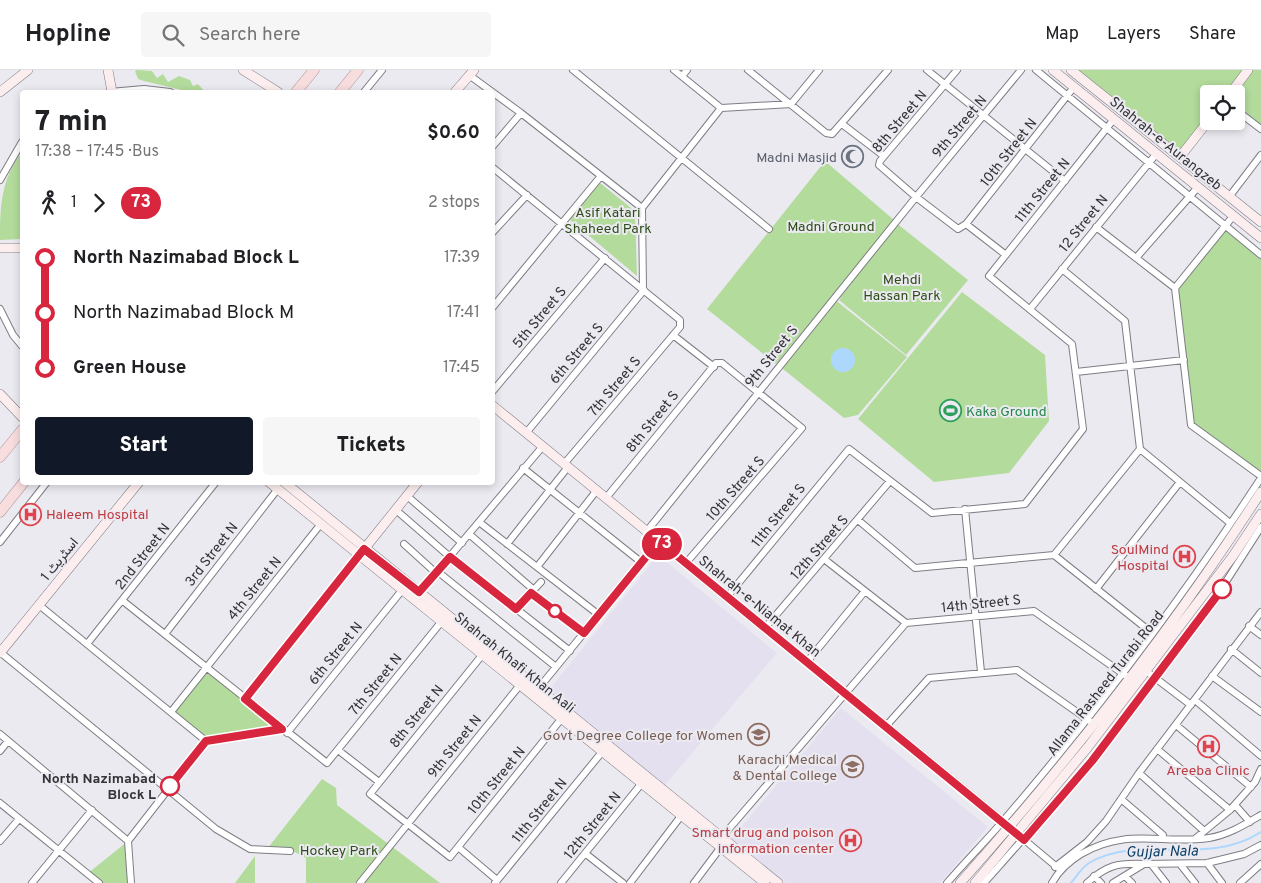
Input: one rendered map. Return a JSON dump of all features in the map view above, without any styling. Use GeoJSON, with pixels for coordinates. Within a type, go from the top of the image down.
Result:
{"type":"FeatureCollection","features":[{"type":"Feature","properties":{"kind":"main road"},"geometry":{"type":"LineString","coordinates":[[0,92],[28,70]]}},
{"type":"Feature","properties":{"kind":"main road"},"geometry":{"type":"LineString","coordinates":[[108,70],[111,90]]}},
{"type":"Feature","properties":{"kind":"main road"},"geometry":{"type":"LineString","coordinates":[[243,70],[275,90]]}},
{"type":"Feature","properties":{"kind":"main road"},"geometry":{"type":"LineString","coordinates":[[298,90],[314,70]]}},
{"type":"Feature","properties":{"kind":"main road"},"geometry":{"type":"LineString","coordinates":[[342,90],[358,70]]}},
{"type":"Feature","properties":{"kind":"main road","name":"Shahrah-e-Aurangzeb"},"geometry":{"type":"LineString","coordinates":[[1053,70],[1261,238]]}},
{"type":"Feature","properties":{"kind":"main road"},"geometry":{"type":"LineString","coordinates":[[1071,70],[1261,222]]}},
{"type":"Feature","properties":{"kind":"main road"},"geometry":{"type":"LineString","coordinates":[[1237,85],[1248,70]]}},
{"type":"Feature","properties":{"kind":"main road"},"geometry":{"type":"LineString","coordinates":[[457,90],[471,73]]}},
{"type":"Feature","properties":{"kind":"main road"},"geometry":{"type":"LineString","coordinates":[[1180,157],[1201,130]]}},
{"type":"Feature","properties":{"kind":"main road"},"geometry":{"type":"LineString","coordinates":[[0,248],[20,248]]}},
{"type":"Feature","properties":{"kind":"main road"},"geometry":{"type":"LineString","coordinates":[[0,394],[20,415]]}},
{"type":"Feature","properties":{"kind":"main road","name":"Shahrah-e-Niamat Khan"},"geometry":{"type":"LineString","coordinates":[[495,407],[1013,831]]}},
{"type":"Feature","properties":{"kind":"main road"},"geometry":{"type":"LineString","coordinates":[[0,457],[20,432]]}},
{"type":"Feature","properties":{"kind":"main road"},"geometry":{"type":"LineString","coordinates":[[0,512],[22,485]]}},
{"type":"Feature","properties":{"kind":"main road","name":"اسٹریٹ 1"},"geometry":{"type":"LineString","coordinates":[[0,652],[137,485]]}},
{"type":"Feature","properties":{"kind":"main road"},"geometry":{"type":"LineString","coordinates":[[362,552],[416,485]]}},
{"type":"Feature","properties":{"kind":"main road","name":"Shahrah Khafi Khan Aali"},"geometry":{"type":"LineString","coordinates":[[281,486],[320,524],[419,592],[642,783],[683,813],[722,837],[778,883]]}},
{"type":"Feature","properties":{"kind":"main road","name":"Shahrah Khafi Khan Aali"},"geometry":{"type":"LineString","coordinates":[[281,486],[520,685],[534,689],[562,718],[683,813],[762,882]]}},
{"type":"Feature","properties":{"kind":"main road","name":"Allama Rasheed Turabi Road"},"geometry":{"type":"LineString","coordinates":[[975,883],[1090,722],[1195,588],[1261,492]]}},
{"type":"Feature","properties":{"kind":"main road","name":"Allama Rasheed Turabi Road"},"geometry":{"type":"LineString","coordinates":[[960,883],[1013,831],[1088,747],[1261,514]]}},
{"type":"Feature","properties":{"kind":"street"},"geometry":{"type":"LineString","coordinates":[[366,90],[382,70]]}},
{"type":"Feature","properties":{"kind":"street"},"geometry":{"type":"LineString","coordinates":[[573,70],[769,230]]}},
{"type":"Feature","properties":{"kind":"street"},"geometry":{"type":"LineString","coordinates":[[674,70],[721,108],[791,104],[819,70]]}},
{"type":"Feature","properties":{"kind":"street"},"geometry":{"type":"LineString","coordinates":[[682,76],[687,70]]}},
{"type":"Feature","properties":{"kind":"street"},"geometry":{"type":"LineString","coordinates":[[751,71],[826,133],[832,134],[888,70]]}},
{"type":"Feature","properties":{"kind":"street"},"geometry":{"type":"LineString","coordinates":[[927,70],[1065,180]]}},
{"type":"Feature","properties":{"kind":"street","name":"8th Street N"},"geometry":{"type":"LineString","coordinates":[[916,197],[879,165],[884,156],[957,70]]}},
{"type":"Feature","properties":{"kind":"street","name":"9th Street N"},"geometry":{"type":"LineString","coordinates":[[916,197],[985,116],[1021,70]]}},
{"type":"Feature","properties":{"kind":"street"},"geometry":{"type":"LineString","coordinates":[[1036,70],[1068,95],[1106,129],[1149,162],[1189,198],[1261,255]]}},
{"type":"Feature","properties":{"kind":"street"},"geometry":{"type":"LineString","coordinates":[[471,73],[492,90]]}},
{"type":"Feature","properties":{"kind":"street","name":"10th Street N"},"geometry":{"type":"LineString","coordinates":[[916,197],[958,229],[966,224],[1074,87]]}},
{"type":"Feature","properties":{"kind":"street"},"geometry":{"type":"LineString","coordinates":[[133,90],[153,90]]}},
{"type":"Feature","properties":{"kind":"street"},"geometry":{"type":"LineString","coordinates":[[495,92],[642,208]]}},
{"type":"Feature","properties":{"kind":"street"},"geometry":{"type":"LineString","coordinates":[[644,289],[642,208],[721,108]]}},
{"type":"Feature","properties":{"kind":"street"},"geometry":{"type":"LineString","coordinates":[[495,143],[521,113]]}},
{"type":"Feature","properties":{"kind":"street"},"geometry":{"type":"LineString","coordinates":[[1245,117],[1261,129]]}},
{"type":"Feature","properties":{"kind":"street","name":"11th Street N"},"geometry":{"type":"LineString","coordinates":[[1030,309],[989,276],[1114,119]]}},
{"type":"Feature","properties":{"kind":"street"},"geometry":{"type":"LineString","coordinates":[[842,124],[884,156]]}},
{"type":"Feature","properties":{"kind":"street"},"geometry":{"type":"LineString","coordinates":[[0,180],[20,145]]}},
{"type":"Feature","properties":{"kind":"street","name":"12 Street N"},"geometry":{"type":"LineString","coordinates":[[1030,309],[1157,153]]}},
{"type":"Feature","properties":{"kind":"street"},"geometry":{"type":"LineString","coordinates":[[1229,197],[1261,155]]}},
{"type":"Feature","properties":{"kind":"street"},"geometry":{"type":"LineString","coordinates":[[495,169],[644,289]]}},
{"type":"Feature","properties":{"kind":"street"},"geometry":{"type":"LineString","coordinates":[[495,304],[601,176]]}},
{"type":"Feature","properties":{"kind":"street"},"geometry":{"type":"LineString","coordinates":[[1136,258],[1198,187]]}},
{"type":"Feature","properties":{"kind":"street"},"geometry":{"type":"LineString","coordinates":[[495,230],[527,195]]}},
{"type":"Feature","properties":{"kind":"street","name":"9th Street S"},"geometry":{"type":"LineString","coordinates":[[646,531],[916,197]]}},
{"type":"Feature","properties":{"kind":"street"},"geometry":{"type":"LineString","coordinates":[[1175,288],[1234,215]]}},
{"type":"Feature","properties":{"kind":"street"},"geometry":{"type":"LineString","coordinates":[[966,224],[1006,255]]}},
{"type":"Feature","properties":{"kind":"street"},"geometry":{"type":"LineString","coordinates":[[1096,227],[1175,288],[1192,425],[1261,477],[1152,633],[1125,676]]}},
{"type":"Feature","properties":{"kind":"street","name":"5th Street S"},"geometry":{"type":"LineString","coordinates":[[495,388],[605,258]]}},
{"type":"Feature","properties":{"kind":"street"},"geometry":{"type":"LineString","coordinates":[[1062,269],[1125,321],[1140,449],[1230,523]]}},
{"type":"Feature","properties":{"kind":"street","name":"7th Street S"},"geometry":{"type":"LineString","coordinates":[[507,544],[550,490],[566,465],[680,327],[679,317],[644,289]]}},
{"type":"Feature","properties":{"kind":"street","name":"6th Street S"},"geometry":{"type":"LineString","coordinates":[[526,433],[644,289]]}},
{"type":"Feature","properties":{"kind":"street"},"geometry":{"type":"LineString","coordinates":[[0,309],[13,335],[20,344]]}},
{"type":"Feature","properties":{"kind":"street"},"geometry":{"type":"LineString","coordinates":[[890,481],[932,512],[1026,504],[1083,429],[1072,344],[1030,309]]}},
{"type":"Feature","properties":{"kind":"street"},"geometry":{"type":"LineString","coordinates":[[673,335],[759,391]]}},
{"type":"Feature","properties":{"kind":"street"},"geometry":{"type":"LineString","coordinates":[[1076,372],[1184,360]]}},
{"type":"Feature","properties":{"kind":"street","name":"8th Street S"},"geometry":{"type":"LineString","coordinates":[[606,498],[716,364]]}},
{"type":"Feature","properties":{"kind":"street","name":"10th Street S"},"geometry":{"type":"LineString","coordinates":[[686,563],[802,428],[759,391]]}},
{"type":"Feature","properties":{"kind":"street"},"geometry":{"type":"LineString","coordinates":[[419,592],[543,446]]}},
{"type":"Feature","properties":{"kind":"street","name":"11th Street S"},"geometry":{"type":"LineString","coordinates":[[727,597],[848,449],[890,481]]}},
{"type":"Feature","properties":{"kind":"street"},"geometry":{"type":"LineString","coordinates":[[1054,555],[1140,449]]}},
{"type":"Feature","properties":{"kind":"street"},"geometry":{"type":"LineString","coordinates":[[523,468],[641,562]]}},
{"type":"Feature","properties":{"kind":"street","name":"12th Street S"},"geometry":{"type":"LineString","coordinates":[[765,628],[890,481]]}},
{"type":"Feature","properties":{"kind":"street"},"geometry":{"type":"LineString","coordinates":[[1096,589],[1180,482]]}},
{"type":"Feature","properties":{"kind":"street"},"geometry":{"type":"LineString","coordinates":[[0,542],[44,485]]}},
{"type":"Feature","properties":{"kind":"street","name":"2nd Street N"},"geometry":{"type":"LineString","coordinates":[[88,644],[214,485]]}},
{"type":"Feature","properties":{"kind":"street","name":"3rd Street N"},"geometry":{"type":"LineString","coordinates":[[165,634],[281,486]]}},
{"type":"Feature","properties":{"kind":"street"},"geometry":{"type":"LineString","coordinates":[[537,567],[597,490]]}},
{"type":"Feature","properties":{"kind":"street"},"geometry":{"type":"LineString","coordinates":[[408,496],[462,543]]}},
{"type":"Feature","properties":{"kind":"street"},"geometry":{"type":"LineString","coordinates":[[396,510],[450,557],[570,651]]}},
{"type":"Feature","properties":{"kind":"street"},"geometry":{"type":"LineString","coordinates":[[965,510],[980,672]]}},
{"type":"Feature","properties":{"kind":"street"},"geometry":{"type":"LineString","coordinates":[[858,520],[915,568],[1054,555],[1152,633]]}},
{"type":"Feature","properties":{"kind":"street"},"geometry":{"type":"LineString","coordinates":[[479,522],[599,615]]}},
{"type":"Feature","properties":{"kind":"street","name":"4th Street N"},"geometry":{"type":"LineString","coordinates":[[171,712],[320,524]]}},
{"type":"Feature","properties":{"kind":"street"},"geometry":{"type":"LineString","coordinates":[[947,883],[1013,831],[1092,761],[1211,605],[1261,527]]}},
{"type":"Feature","properties":{"kind":"street"},"geometry":{"type":"LineString","coordinates":[[469,534],[584,633]]}},
{"type":"Feature","properties":{"kind":"street"},"geometry":{"type":"LineString","coordinates":[[534,689],[570,651],[659,541]]}},
{"type":"Feature","properties":{"kind":"street"},"geometry":{"type":"LineString","coordinates":[[404,544],[556,666]]}},
{"type":"Feature","properties":{"kind":"street"},"geometry":{"type":"LineString","coordinates":[[245,699],[362,552]]}},
{"type":"Feature","properties":{"kind":"street"},"geometry":{"type":"LineString","coordinates":[[722,837],[844,692],[906,623],[824,559]]}},
{"type":"Feature","properties":{"kind":"street"},"geometry":{"type":"LineString","coordinates":[[516,609],[541,582]]}},
{"type":"Feature","properties":{"kind":"street","name":"6th Street N"},"geometry":{"type":"LineString","coordinates":[[285,731],[403,589]]}},
{"type":"Feature","properties":{"kind":"street"},"geometry":{"type":"LineString","coordinates":[[807,662],[865,591]]}},
{"type":"Feature","properties":{"kind":"street"},"geometry":{"type":"LineString","coordinates":[[122,601],[285,731]]}},
{"type":"Feature","properties":{"kind":"street"},"geometry":{"type":"LineString","coordinates":[[39,605],[206,741]]}},
{"type":"Feature","properties":{"kind":"street","name":"14th Street S"},"geometry":{"type":"LineString","coordinates":[[906,623],[1034,611],[1125,676]]}},
{"type":"Feature","properties":{"kind":"street"},"geometry":{"type":"LineString","coordinates":[[1052,883],[1057,868],[1087,842],[1122,799],[1139,773],[1261,612]]}},
{"type":"Feature","properties":{"kind":"street","name":"7th Street N"},"geometry":{"type":"LineString","coordinates":[[285,731],[327,763],[442,621]]}},
{"type":"Feature","properties":{"kind":"street"},"geometry":{"type":"LineString","coordinates":[[1249,626],[1261,635]]}},
{"type":"Feature","properties":{"kind":"street"},"geometry":{"type":"LineString","coordinates":[[1231,650],[1261,673]]}},
{"type":"Feature","properties":{"kind":"street"},"geometry":{"type":"LineString","coordinates":[[0,652],[216,830],[250,849],[290,851]]}},
{"type":"Feature","properties":{"kind":"street","name":"8th Street N"},"geometry":{"type":"LineString","coordinates":[[407,823],[370,794],[483,654]]}},
{"type":"Feature","properties":{"kind":"street"},"geometry":{"type":"LineString","coordinates":[[886,726],[928,678],[980,672],[1021,671],[1090,722]]}},
{"type":"Feature","properties":{"kind":"street"},"geometry":{"type":"LineString","coordinates":[[1146,671],[1193,703],[1261,756]]}},
{"type":"Feature","properties":{"kind":"street"},"geometry":{"type":"LineString","coordinates":[[1212,676],[1261,712]]}},
{"type":"Feature","properties":{"kind":"street","name":"9th Street N"},"geometry":{"type":"LineString","coordinates":[[360,883],[520,685]]}},
{"type":"Feature","properties":{"kind":"street","name":"10th Street N"},"geometry":{"type":"LineString","coordinates":[[407,823],[450,856],[562,718]]}},
{"type":"Feature","properties":{"kind":"street"},"geometry":{"type":"LineString","coordinates":[[1176,725],[1253,784],[1261,787]]}},
{"type":"Feature","properties":{"kind":"street"},"geometry":{"type":"LineString","coordinates":[[131,883],[128,841],[206,741],[285,731]]}},
{"type":"Feature","properties":{"kind":"street"},"geometry":{"type":"LineString","coordinates":[[0,734],[128,841]]}},
{"type":"Feature","properties":{"kind":"street"},"geometry":{"type":"LineString","coordinates":[[0,751],[8,741]]}},
{"type":"Feature","properties":{"kind":"street"},"geometry":{"type":"LineString","coordinates":[[1158,749],[1230,810]]}},
{"type":"Feature","properties":{"kind":"street"},"geometry":{"type":"LineString","coordinates":[[338,750],[379,782]]}},
{"type":"Feature","properties":{"kind":"street","name":"11th Street N"},"geometry":{"type":"LineString","coordinates":[[496,882],[605,751]]}},
{"type":"Feature","properties":{"kind":"street"},"geometry":{"type":"LineString","coordinates":[[1196,838],[1203,830],[1235,805],[1253,784],[1261,769]]}},
{"type":"Feature","properties":{"kind":"street"},"geometry":{"type":"LineString","coordinates":[[1139,773],[1203,830]]}},
{"type":"Feature","properties":{"kind":"street","name":"12th Street N"},"geometry":{"type":"LineString","coordinates":[[561,883],[642,783]]}},
{"type":"Feature","properties":{"kind":"street"},"geometry":{"type":"LineString","coordinates":[[1122,799],[1163,835],[1162,838]]}},
{"type":"Feature","properties":{"kind":"street"},"geometry":{"type":"LineString","coordinates":[[0,804],[98,883]]}},
{"type":"Feature","properties":{"kind":"street"},"geometry":{"type":"LineString","coordinates":[[1235,805],[1250,822]]}},
{"type":"Feature","properties":{"kind":"street"},"geometry":{"type":"LineString","coordinates":[[32,883],[92,810]]}},
{"type":"Feature","properties":{"kind":"street"},"geometry":{"type":"LineString","coordinates":[[630,883],[683,813]]}},
{"type":"Feature","properties":{"kind":"street"},"geometry":{"type":"LineString","coordinates":[[1074,854],[1116,839],[1138,837],[1196,838],[1224,834],[1261,815]]}},
{"type":"Feature","properties":{"kind":"street"},"geometry":{"type":"LineString","coordinates":[[0,841],[19,819]]}},
{"type":"Feature","properties":{"kind":"street"},"geometry":{"type":"LineString","coordinates":[[1013,831],[1057,868]]}},
{"type":"Feature","properties":{"kind":"street"},"geometry":{"type":"LineString","coordinates":[[984,883],[1013,831]]}},
{"type":"Feature","properties":{"kind":"street"},"geometry":{"type":"LineString","coordinates":[[1087,883],[1102,869],[1116,864],[1207,863],[1223,860],[1261,845]]}},
{"type":"Feature","properties":{"kind":"street"},"geometry":{"type":"LineString","coordinates":[[458,847],[496,882]]}},
{"type":"Feature","properties":{"kind":"street"},"geometry":{"type":"LineString","coordinates":[[694,883],[721,847]]}},
{"type":"Feature","properties":{"kind":"street"},"geometry":{"type":"LineString","coordinates":[[586,854],[623,883]]}},
{"type":"Feature","properties":{"kind":"street"},"geometry":{"type":"LineString","coordinates":[[1207,863],[1222,883]]}},
{"type":"Feature","properties":{"kind":"street"},"geometry":{"type":"LineString","coordinates":[[1113,883],[1126,877],[1144,864]]}},
{"type":"Feature","properties":{"kind":"street"},"geometry":{"type":"LineString","coordinates":[[1180,864],[1195,883]]}},
{"type":"Feature","properties":{"kind":"street"},"geometry":{"type":"LineString","coordinates":[[1240,883],[1261,864]]}},
{"type":"Feature","properties":{"kind":"street"},"geometry":{"type":"LineString","coordinates":[[1152,865],[1166,883]]}},
{"type":"Feature","properties":{"kind":"street"},"geometry":{"type":"LineString","coordinates":[[1094,876],[1101,883]]}},
{"type":"Feature","properties":{"kind":"street"},"geometry":{"type":"LineString","coordinates":[[1126,877],[1132,883]]}},
{"type":"Feature","properties":{"kind":"shaded area"},"geometry":{"type":"Polygon","coordinates":[[[658,555],[777,653],[664,786],[548,691],[658,555]]]}},
{"type":"Feature","properties":{"kind":"shaded area","name":"Karachi Medical & Dental College"},"geometry":{"type":"Polygon","coordinates":[[[841,708],[988,827],[940,883],[786,883],[731,839],[841,708]]]}},
{"type":"Feature","properties":{"kind":"green space"},"geometry":{"type":"Polygon","coordinates":[[[1072,70],[1261,70],[1261,129],[1245,117],[1245,85],[1200,85],[1201,130],[1179,158],[1072,70]]]}},
{"type":"Feature","properties":{"kind":"green space"},"geometry":{"type":"Polygon","coordinates":[[[135,71],[152,71],[157,78],[163,74],[168,82],[179,76],[190,80],[193,86],[198,84],[203,90],[182,90],[144,81],[138,79],[135,71]]]}},
{"type":"Feature","properties":{"kind":"green space"},"geometry":{"type":"Polygon","coordinates":[[[20,155],[20,239],[0,240],[0,216],[3,193],[15,162],[20,155]]]}},
{"type":"Feature","properties":{"kind":"green space","name":"Madni Ground"},"geometry":{"type":"Polygon","coordinates":[[[825,161],[894,220],[776,364],[707,309],[825,161]]]}},
{"type":"Feature","properties":{"kind":"green space","name":"Asif Katari Shaheed Park"},"geometry":{"type":"Polygon","coordinates":[[[600,183],[635,211],[637,276],[569,219],[600,183]]]}},
{"type":"Feature","properties":{"kind":"green space","name":"Mehdi Hassan Park"},"geometry":{"type":"Polygon","coordinates":[[[895,222],[968,280],[906,355],[839,300],[841,298],[837,295],[895,222]]]}},
{"type":"Feature","properties":{"kind":"green space"},"geometry":{"type":"Polygon","coordinates":[[[1226,228],[1261,255],[1261,472],[1191,425],[1175,288],[1226,228]]]}},
{"type":"Feature","properties":{"kind":"green space"},"geometry":{"type":"Polygon","coordinates":[[[962,292],[1045,355],[1049,421],[1009,473],[934,482],[858,419],[962,292]]]}},
{"type":"Feature","properties":{"kind":"green space","name":"Mehdi Hassan Park"},"geometry":{"type":"Polygon","coordinates":[[[834,299],[907,357],[858,415],[844,418],[778,365],[834,299]]]}},
{"type":"Feature","properties":{"kind":"green space"},"geometry":{"type":"Polygon","coordinates":[[[206,668],[282,729],[206,741],[171,712],[206,668]]]}},
{"type":"Feature","properties":{"kind":"green space","name":"Hockey Park"},"geometry":{"type":"Polygon","coordinates":[[[322,779],[336,788],[337,805],[440,883],[306,883],[306,858],[291,850],[267,849],[322,779]]]}},
{"type":"Feature","properties":{"kind":"green space"},"geometry":{"type":"Polygon","coordinates":[[[128,841],[131,883],[99,883],[87,874],[128,841]]]}},
{"type":"Feature","properties":{"kind":"green space"},"geometry":{"type":"Polygon","coordinates":[[[255,856],[255,883],[235,883],[255,856]]]}},
{"type":"Feature","properties":{"kind":"water"},"geometry":{"type":"Polygon","coordinates":[[[843,348],[852,351],[855,360],[852,369],[843,372],[834,369],[831,360],[834,351],[843,348]]]}},
{"type":"Feature","properties":{"kind":"waterway","name":"Gujjar Nala"},"geometry":{"type":"LineString","coordinates":[[1071,883],[1086,865],[1108,855],[1129,851],[1218,848],[1240,842],[1261,832]]}},
{"type":"Feature","properties":{"kind":"bus line","name":"73"},"geometry":{"type":"LineString","coordinates":[[170,786],[206,741],[282,729],[245,699],[364,549],[419,592],[450,557],[516,609],[531,593],[584,633],[659,541],[1024,840],[1092,761],[1174,656],[1222,589]]}},
{"type":"Feature","properties":{"kind":"place","name":"Madni Masjid"},"geometry":{"type":"Point","coordinates":[853,157]}},
{"type":"Feature","properties":{"kind":"place","name":"Kaka Ground"},"geometry":{"type":"Point","coordinates":[950,411]}},
{"type":"Feature","properties":{"kind":"place","name":"Haleem Hospital"},"geometry":{"type":"Point","coordinates":[30,514]}},
{"type":"Feature","properties":{"kind":"place","name":"SoulMind Hospital"},"geometry":{"type":"Point","coordinates":[1185,557]}},
{"type":"Feature","properties":{"kind":"place","name":"Govt Degree College for Women"},"geometry":{"type":"Point","coordinates":[759,735]}},
{"type":"Feature","properties":{"kind":"place","name":"Areeba Clinic"},"geometry":{"type":"Point","coordinates":[1208,747]}},
{"type":"Feature","properties":{"kind":"place","name":"Karachi Medical & Dental College"},"geometry":{"type":"Point","coordinates":[853,767]}},
{"type":"Feature","properties":{"kind":"place","name":"North Nazimabad Block L"},"geometry":{"type":"Point","coordinates":[170,786]}},
{"type":"Feature","properties":{"kind":"place","name":"Smart drug and poison information center"},"geometry":{"type":"Point","coordinates":[850,840]}}]}
